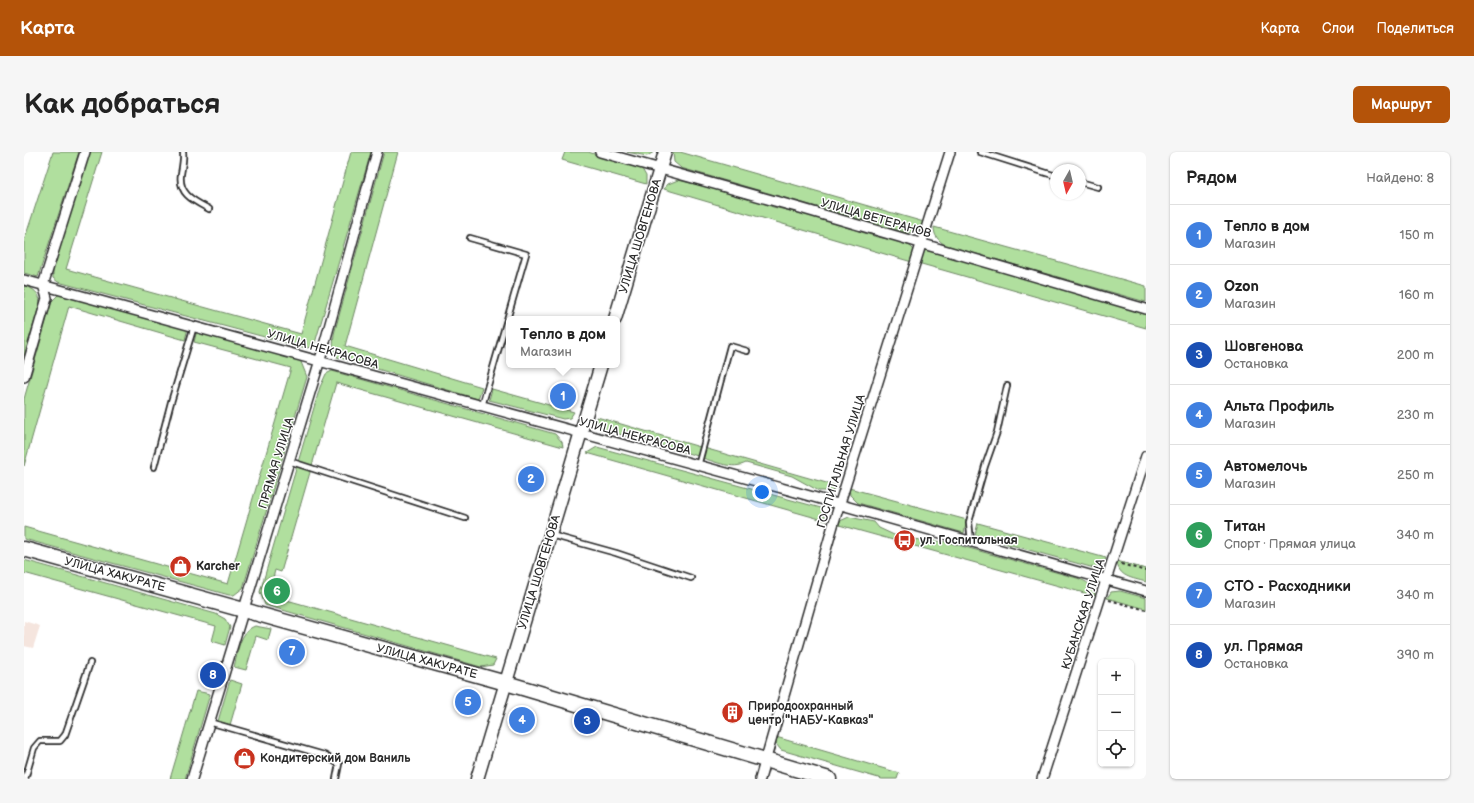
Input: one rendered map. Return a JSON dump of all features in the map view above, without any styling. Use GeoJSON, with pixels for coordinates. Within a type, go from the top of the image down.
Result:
{"type":"FeatureCollection","features":[{"type":"Feature","properties":{"kind":"main road","name":"УЛИЦА ШОВГЕНОВА"},"geometry":{"type":"LineString","coordinates":[[615,316],[665,152]]}},
{"type":"Feature","properties":{"kind":"main road","name":"УЛИЦА ШОВГЕНОВА"},"geometry":{"type":"LineString","coordinates":[[477,779],[600,368]]}},
{"type":"Feature","properties":{"kind":"main road","name":"УЛИЦА ХАКУРАТЕ"},"geometry":{"type":"LineString","coordinates":[[24,549],[506,683],[829,779]]}},
{"type":"Feature","properties":{"kind":"street"},"geometry":{"type":"LineString","coordinates":[[24,376],[47,298],[43,285],[85,152]]}},
{"type":"Feature","properties":{"kind":"street","name":"ПРЯМАЯ УЛИЦА"},"geometry":{"type":"LineString","coordinates":[[192,779],[320,360],[377,152]]}},
{"type":"Feature","properties":{"kind":"street","name":"УЛИЦА ВЕТЕРАНОВ"},"geometry":{"type":"LineString","coordinates":[[600,152],[1146,309]]}},
{"type":"Feature","properties":{"kind":"street","name":"ГОСПИТАЛЬНАЯ УЛИЦА"},"geometry":{"type":"LineString","coordinates":[[760,779],[764,760],[839,505],[950,152]]}},
{"type":"Feature","properties":{"kind":"street","name":"УЛИЦА НЕКРАСОВА"},"geometry":{"type":"LineString","coordinates":[[24,280],[195,325],[1146,591]]}},
{"type":"Feature","properties":{"kind":"street","name":"КУБАНСКАЯ УЛИЦА"},"geometry":{"type":"LineString","coordinates":[[1042,779],[1146,456]]}},
{"type":"Feature","properties":{"kind":"lane"},"geometry":{"type":"LineString","coordinates":[[183,152],[180,177],[182,190],[187,197],[209,209]]}},
{"type":"Feature","properties":{"kind":"lane"},"geometry":{"type":"LineString","coordinates":[[980,152],[1050,174]]}},
{"type":"Feature","properties":{"kind":"lane"},"geometry":{"type":"LineString","coordinates":[[1086,184],[1098,187]]}},
{"type":"Feature","properties":{"kind":"lane"},"geometry":{"type":"LineString","coordinates":[[470,238],[526,254],[508,316]]}},
{"type":"Feature","properties":{"kind":"lane"},"geometry":{"type":"LineString","coordinates":[[482,406],[506,323]]}},
{"type":"Feature","properties":{"kind":"lane"},"geometry":{"type":"LineString","coordinates":[[154,467],[171,402],[195,325]]}},
{"type":"Feature","properties":{"kind":"lane"},"geometry":{"type":"LineString","coordinates":[[698,466],[730,346],[747,351]]}},
{"type":"Feature","properties":{"kind":"lane"},"geometry":{"type":"LineString","coordinates":[[971,542],[969,522],[980,480],[997,432],[1007,386]]}},
{"type":"Feature","properties":{"kind":"lane"},"geometry":{"type":"LineString","coordinates":[[289,461],[465,518]]}},
{"type":"Feature","properties":{"kind":"lane"},"geometry":{"type":"LineString","coordinates":[[550,535],[616,553],[691,578]]}},
{"type":"Feature","properties":{"kind":"lane"},"geometry":{"type":"LineString","coordinates":[[25,779],[34,748],[40,741],[60,741],[65,735],[90,663]]}},
{"type":"Feature","properties":{"kind":"lane"},"geometry":{"type":"LineString","coordinates":[[209,722],[324,755],[339,764],[336,779]]}},
{"type":"Feature","properties":{"kind":"path"},"geometry":{"type":"LineString","coordinates":[[1121,564],[1146,571]]}},
{"type":"Feature","properties":{"kind":"path"},"geometry":{"type":"LineString","coordinates":[[1109,600],[1146,610]]}},
{"type":"Feature","properties":{"kind":"shaded area"},"geometry":{"type":"Polygon","coordinates":[[[24,621],[40,626],[33,648],[24,646],[24,621]]]}},
{"type":"Feature","properties":{"kind":"green space"},"geometry":{"type":"Polygon","coordinates":[[[53,152],[79,152],[38,277],[24,273],[24,241],[53,152]]]}},
{"type":"Feature","properties":{"kind":"green space"},"geometry":{"type":"Polygon","coordinates":[[[89,152],[102,152],[66,269],[301,334],[351,152],[371,152],[315,343],[311,347],[306,348],[58,282],[53,278],[53,266],[89,152]]]}},
{"type":"Feature","properties":{"kind":"green space"},"geometry":{"type":"Polygon","coordinates":[[[384,152],[398,152],[345,346],[482,387],[478,399],[337,357],[333,347],[334,334],[384,152]]]}},
{"type":"Feature","properties":{"kind":"green space"},"geometry":{"type":"Polygon","coordinates":[[[565,152],[588,152],[642,169],[646,176],[646,184],[562,160],[565,152]]]}},
{"type":"Feature","properties":{"kind":"green space"},"geometry":{"type":"Polygon","coordinates":[[[627,152],[654,152],[647,156],[627,152]]]}},
{"type":"Feature","properties":{"kind":"green space"},"geometry":{"type":"Polygon","coordinates":[[[673,152],[680,152],[924,222],[919,230],[908,233],[681,168],[674,162],[673,152]]]}},
{"type":"Feature","properties":{"kind":"green space"},"geometry":{"type":"Polygon","coordinates":[[[678,180],[748,197],[773,207],[808,215],[877,237],[894,240],[910,246],[914,250],[912,262],[664,189],[668,184],[678,180]]]}},
{"type":"Feature","properties":{"kind":"green space"},"geometry":{"type":"Polygon","coordinates":[[[934,227],[1146,286],[1146,302],[945,245],[937,238],[934,227]]]}},
{"type":"Feature","properties":{"kind":"green space"},"geometry":{"type":"Polygon","coordinates":[[[926,250],[1146,312],[1146,328],[918,263],[921,253],[926,250]]]}},
{"type":"Feature","properties":{"kind":"green space"},"geometry":{"type":"Polygon","coordinates":[[[24,286],[30,288],[39,296],[40,303],[24,356],[24,286]]]}},
{"type":"Feature","properties":{"kind":"green space"},"geometry":{"type":"Polygon","coordinates":[[[59,294],[188,328],[185,340],[69,306],[24,466],[24,399],[52,301],[59,294]]]}},
{"type":"Feature","properties":{"kind":"green space"},"geometry":{"type":"Polygon","coordinates":[[[197,330],[293,357],[301,362],[307,377],[243,588],[234,595],[229,595],[24,539],[24,527],[228,584],[291,368],[194,342],[197,330]]]}},
{"type":"Feature","properties":{"kind":"green space"},"geometry":{"type":"Polygon","coordinates":[[[332,371],[555,434],[562,442],[563,447],[336,383],[281,572],[275,570],[269,595],[496,659],[493,665],[481,667],[265,605],[260,592],[320,387],[326,374],[332,371]]]}},
{"type":"Feature","properties":{"kind":"green space"},"geometry":{"type":"Polygon","coordinates":[[[492,389],[574,412],[570,418],[563,419],[489,400],[492,389]]]}},
{"type":"Feature","properties":{"kind":"green space"},"geometry":{"type":"Polygon","coordinates":[[[597,417],[700,447],[698,456],[601,429],[597,424],[597,417]]]}},
{"type":"Feature","properties":{"kind":"green space"},"geometry":{"type":"Polygon","coordinates":[[[597,447],[821,508],[827,521],[587,453],[597,447]]]}},
{"type":"Feature","properties":{"kind":"green space"},"geometry":{"type":"Polygon","coordinates":[[[704,448],[837,486],[832,491],[819,491],[792,476],[746,463],[730,466],[719,463],[702,458],[704,448]]]}},
{"type":"Feature","properties":{"kind":"green space"},"geometry":{"type":"Polygon","coordinates":[[[849,488],[967,520],[964,533],[858,503],[850,495],[849,488]]]}},
{"type":"Feature","properties":{"kind":"green space"},"geometry":{"type":"Polygon","coordinates":[[[849,517],[874,522],[879,528],[894,535],[911,539],[947,542],[1077,578],[1092,587],[1095,592],[1095,596],[839,525],[840,521],[849,517]]]}},
{"type":"Feature","properties":{"kind":"green space"},"geometry":{"type":"Polygon","coordinates":[[[978,523],[1106,558],[1104,562],[1094,568],[975,535],[978,523]]]}},
{"type":"Feature","properties":{"kind":"green space"},"geometry":{"type":"Polygon","coordinates":[[[24,560],[216,614],[225,619],[230,627],[225,645],[212,641],[216,626],[24,573],[24,560]]]}},
{"type":"Feature","properties":{"kind":"green space"},"geometry":{"type":"Polygon","coordinates":[[[1117,561],[1146,569],[1146,582],[1123,574],[1117,561]]]}},
{"type":"Feature","properties":{"kind":"green space"},"geometry":{"type":"Polygon","coordinates":[[[1120,591],[1146,598],[1146,609],[1107,598],[1111,592],[1120,591]]]}},
{"type":"Feature","properties":{"kind":"green space"},"geometry":{"type":"Polygon","coordinates":[[[255,626],[271,629],[268,640],[256,636],[246,670],[234,667],[242,638],[255,626]]]}},
{"type":"Feature","properties":{"kind":"green space"},"geometry":{"type":"Polygon","coordinates":[[[230,680],[242,684],[230,725],[218,721],[230,680]]]}},
{"type":"Feature","properties":{"kind":"green space"},"geometry":{"type":"Polygon","coordinates":[[[196,691],[210,694],[185,779],[170,779],[196,691]]]}},
{"type":"Feature","properties":{"kind":"green space"},"geometry":{"type":"Polygon","coordinates":[[[776,737],[899,773],[897,779],[882,779],[781,750],[776,744],[776,737]]]}},
{"type":"Feature","properties":{"kind":"place","name":"Тепло в дом"},"geometry":{"type":"Point","coordinates":[563,396]}},
{"type":"Feature","properties":{"kind":"place","name":"Ozon"},"geometry":{"type":"Point","coordinates":[531,479]}},
{"type":"Feature","properties":{"kind":"place","name":"ул. Госпитальная"},"geometry":{"type":"Point","coordinates":[904,540]}},
{"type":"Feature","properties":{"kind":"place","name":"Karcher"},"geometry":{"type":"Point","coordinates":[181,566]}},
{"type":"Feature","properties":{"kind":"place","name":"Титан"},"geometry":{"type":"Point","coordinates":[277,591]}},
{"type":"Feature","properties":{"kind":"place","name":"СТО - Расходники"},"geometry":{"type":"Point","coordinates":[292,652]}},
{"type":"Feature","properties":{"kind":"place","name":"ул. Прямая"},"geometry":{"type":"Point","coordinates":[213,675]}},
{"type":"Feature","properties":{"kind":"place","name":"Автомелочь"},"geometry":{"type":"Point","coordinates":[468,702]}},
{"type":"Feature","properties":{"kind":"place","name":"Природоохранный центр \"НАБУ-Кавказ\""},"geometry":{"type":"Point","coordinates":[732,713]}},
{"type":"Feature","properties":{"kind":"place","name":"Альта Профиль"},"geometry":{"type":"Point","coordinates":[522,720]}},
{"type":"Feature","properties":{"kind":"place","name":"Шовгенова"},"geometry":{"type":"Point","coordinates":[587,721]}},
{"type":"Feature","properties":{"kind":"place","name":"Кондитерский дом Ваниль"},"geometry":{"type":"Point","coordinates":[244,758]}}]}
